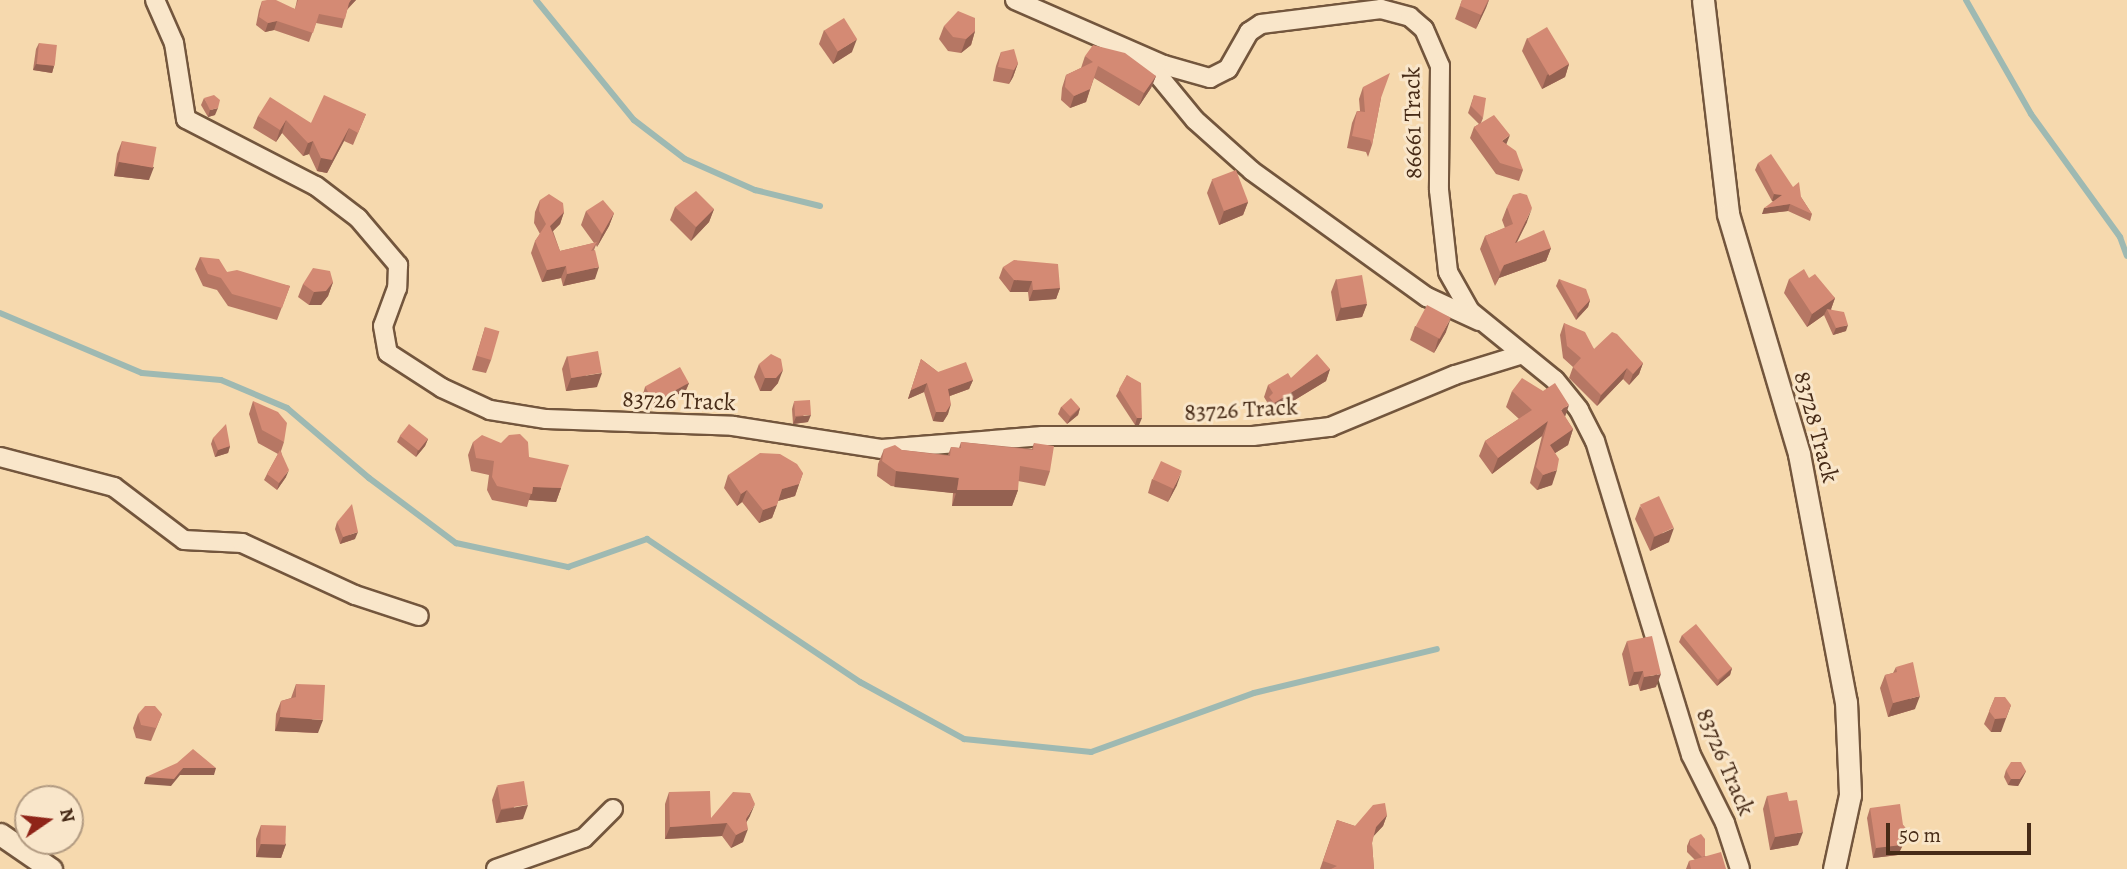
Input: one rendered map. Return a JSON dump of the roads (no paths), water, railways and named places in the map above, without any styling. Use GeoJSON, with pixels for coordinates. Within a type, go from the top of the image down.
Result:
{"type":"FeatureCollection","features":[{"type":"Feature","properties":{"kind":"street","name":"83726 Track"},"geometry":{"type":"LineString","coordinates":[[155,0],[174,43],[186,119],[316,186],[358,218],[394,258],[399,277],[386,311],[384,341],[397,362],[472,402],[511,415],[733,426],[882,449],[1042,436],[1140,438],[1312,431],[1455,375],[1520,355],[1555,380],[1579,410],[1595,441],[1691,755],[1725,823],[1740,869]]}},
{"type":"Feature","properties":{"kind":"street","name":"86661 Track"},"geometry":{"type":"LineString","coordinates":[[1015,0],[1142,55],[1210,78],[1228,69],[1249,32],[1261,24],[1384,5],[1410,17],[1434,44],[1442,96],[1438,146],[1442,239],[1458,295],[1520,355]]}},
{"type":"Feature","properties":{"kind":"street","name":"83728 Track"},"geometry":{"type":"LineString","coordinates":[[1703,0],[1728,214],[1799,454],[1846,702],[1850,795],[1834,869]]}},
{"type":"Feature","properties":{"kind":"street"},"geometry":{"type":"LineString","coordinates":[[1142,55],[1195,120],[1252,171],[1427,297],[1461,316],[1483,322]]}},
{"type":"Feature","properties":{"kind":"street"},"geometry":{"type":"LineString","coordinates":[[0,457],[114,487],[184,540],[242,543],[355,595],[419,616]]}},
{"type":"Feature","properties":{"kind":"street"},"geometry":{"type":"LineString","coordinates":[[496,869],[584,838],[613,809]]}},
{"type":"Feature","properties":{"kind":"street"},"geometry":{"type":"LineString","coordinates":[[0,834],[51,869]]}},
{"type":"Feature","properties":{"kind":"waterway"},"geometry":{"type":"LineString","coordinates":[[536,0],[634,120],[685,159],[755,190],[820,206]]}},
{"type":"Feature","properties":{"kind":"waterway"},"geometry":{"type":"LineString","coordinates":[[1966,0],[2031,114],[2120,237],[2127,256]]}},
{"type":"Feature","properties":{"kind":"waterway"},"geometry":{"type":"LineString","coordinates":[[0,313],[142,373],[221,380],[287,408],[369,478],[456,543],[568,567],[647,539],[860,682],[964,739],[1091,752],[1254,693],[1437,649]]}}]}
